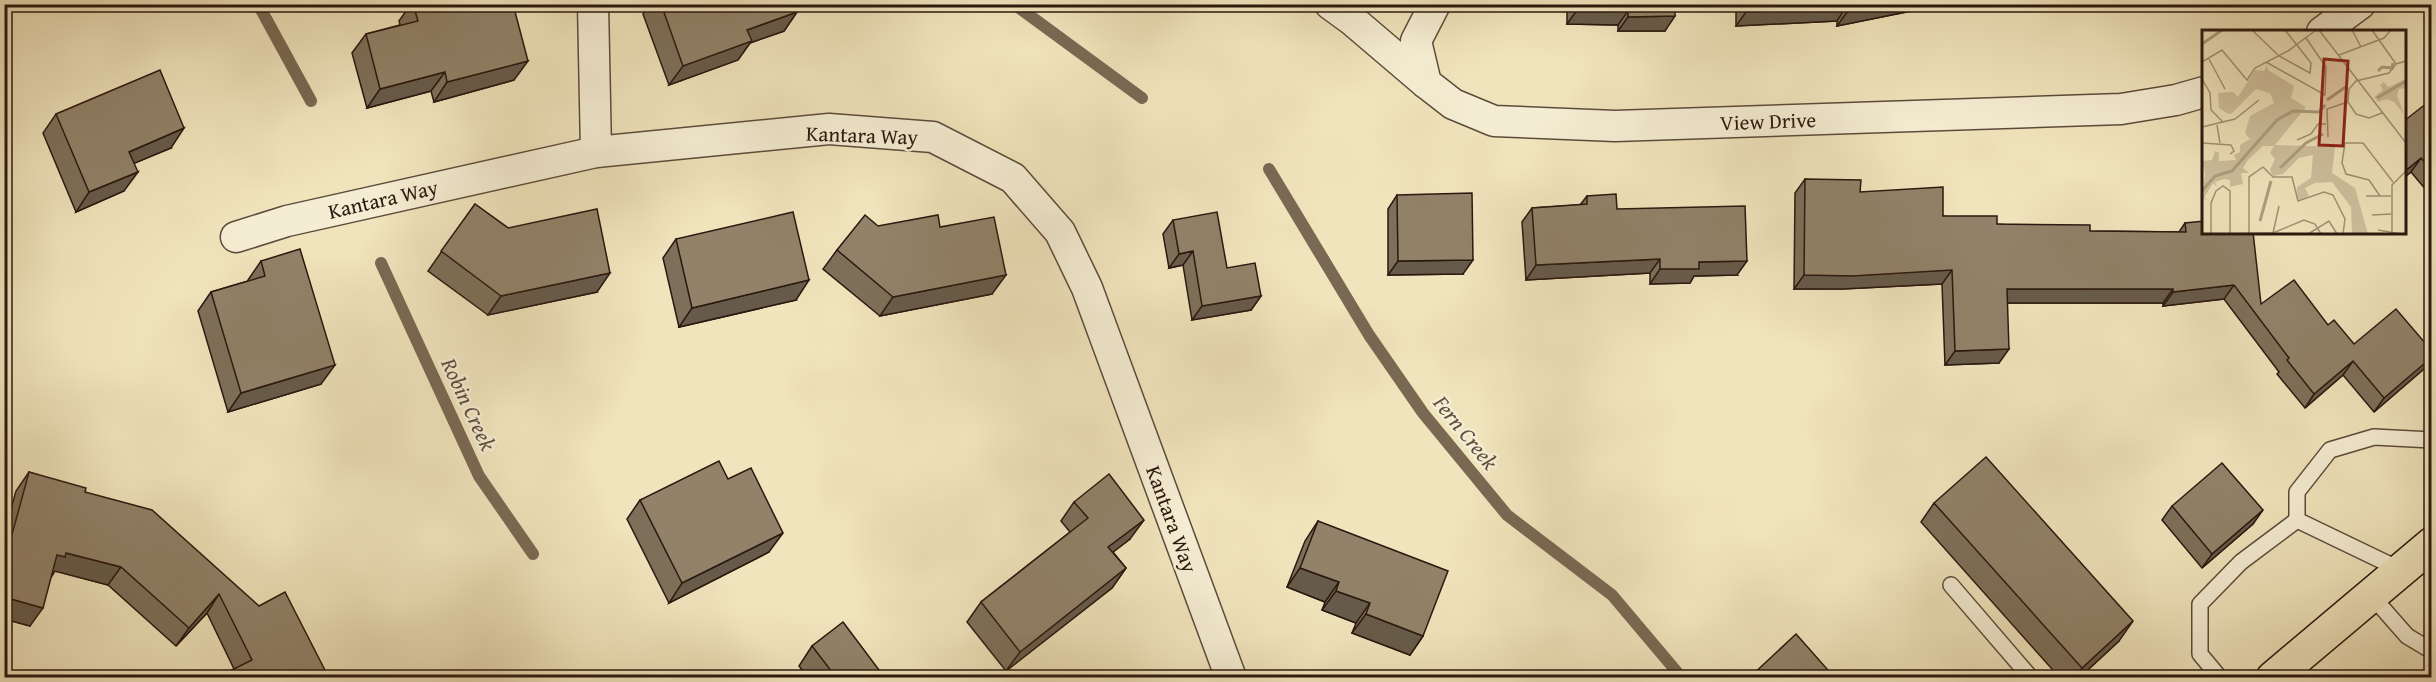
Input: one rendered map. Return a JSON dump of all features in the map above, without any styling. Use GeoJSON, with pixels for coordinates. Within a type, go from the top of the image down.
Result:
{"type":"FeatureCollection","features":[{"type":"Feature","properties":{"kind":"main road"},"geometry":{"type":"LineString","coordinates":[[2273,678],[2432,544]]}},
{"type":"Feature","properties":{"kind":"street"},"geometry":{"type":"LineString","coordinates":[[592,4],[596,152]]}},
{"type":"Feature","properties":{"kind":"street","name":"View Drive"},"geometry":{"type":"LineString","coordinates":[[1330,4],[1453,104],[1494,121],[1615,126],[2121,109],[2176,100],[2202,93]]}},
{"type":"Feature","properties":{"kind":"street"},"geometry":{"type":"LineString","coordinates":[[1426,83],[1416,41],[1435,4]]}},
{"type":"Feature","properties":{"kind":"street"},"geometry":{"type":"LineString","coordinates":[[2325,30],[2360,4]]}},
{"type":"Feature","properties":{"kind":"street","name":"Kantara Way"},"geometry":{"type":"LineString","coordinates":[[237,237],[287,220],[596,152],[829,129],[933,137],[1013,178],[1060,232],[1087,288],[1231,678]]}},
{"type":"Feature","properties":{"kind":"lane"},"geometry":{"type":"LineString","coordinates":[[2297,520],[2297,492],[2330,450],[2374,437],[2432,440]]}},
{"type":"Feature","properties":{"kind":"lane"},"geometry":{"type":"LineString","coordinates":[[2297,520],[2401,570]]}},
{"type":"Feature","properties":{"kind":"lane"},"geometry":{"type":"LineString","coordinates":[[2220,678],[2200,654],[2200,604],[2241,562],[2297,520]]}},
{"type":"Feature","properties":{"kind":"lane"},"geometry":{"type":"LineString","coordinates":[[1952,585],[2031,678]]}},
{"type":"Feature","properties":{"kind":"lane"},"geometry":{"type":"LineString","coordinates":[[2371,595],[2407,636],[2432,651]]}},
{"type":"Feature","properties":{"kind":"building"},"geometry":{"type":"Polygon","coordinates":[[[413,4],[513,4],[528,61],[447,82],[445,72],[380,89],[366,34],[418,21],[413,4]]]}},
{"type":"Feature","properties":{"kind":"building"},"geometry":{"type":"Polygon","coordinates":[[[661,4],[794,4],[797,12],[747,30],[752,41],[683,66],[661,4]]]}},
{"type":"Feature","properties":{"kind":"building"},"geometry":{"type":"Polygon","coordinates":[[[1577,4],[1675,4],[1675,16],[1628,17],[1628,11],[1577,10],[1577,4]]]}},
{"type":"Feature","properties":{"kind":"building"},"geometry":{"type":"Polygon","coordinates":[[[1746,4],[1882,4],[1847,12],[1846,7],[1746,12],[1746,4]]]}},
{"type":"Feature","properties":{"kind":"building"},"geometry":{"type":"Polygon","coordinates":[[[160,70],[184,128],[129,152],[138,172],[89,192],[56,114],[160,70]]]}},
{"type":"Feature","properties":{"kind":"building"},"geometry":{"type":"Polygon","coordinates":[[[2432,99],[2432,171],[2421,158],[2406,170],[2406,119],[2432,99]]]}},
{"type":"Feature","properties":{"kind":"building"},"geometry":{"type":"Polygon","coordinates":[[[1805,179],[1861,180],[1860,192],[1943,187],[1943,216],[1997,216],[1997,224],[2090,225],[2090,231],[2186,232],[2185,223],[2202,221],[2202,234],[2253,234],[2261,304],[2294,280],[2328,325],[2334,320],[2354,344],[2396,309],[2432,351],[2432,357],[2384,398],[2353,361],[2314,394],[2234,285],[2173,292],[2173,289],[2007,289],[2009,349],[1955,351],[1952,270],[1852,276],[1804,275],[1805,179]]]}},
{"type":"Feature","properties":{"kind":"building"},"geometry":{"type":"Polygon","coordinates":[[[1472,193],[1473,260],[1398,261],[1397,195],[1472,193]]]}},
{"type":"Feature","properties":{"kind":"building"},"geometry":{"type":"Polygon","coordinates":[[[1616,194],[1617,209],[1745,206],[1747,261],[1699,262],[1699,269],[1660,269],[1660,259],[1536,265],[1532,208],[1587,204],[1587,196],[1616,194]]]}},
{"type":"Feature","properties":{"kind":"building"},"geometry":{"type":"Polygon","coordinates":[[[475,204],[508,228],[597,209],[610,273],[501,296],[441,251],[475,204]]]}},
{"type":"Feature","properties":{"kind":"building"},"geometry":{"type":"Polygon","coordinates":[[[793,212],[809,280],[692,308],[676,239],[793,212]]]}},
{"type":"Feature","properties":{"kind":"building"},"geometry":{"type":"Polygon","coordinates":[[[1217,212],[1227,268],[1255,263],[1261,296],[1202,306],[1193,251],[1179,254],[1173,220],[1217,212]]]}},
{"type":"Feature","properties":{"kind":"building"},"geometry":{"type":"Polygon","coordinates":[[[865,215],[878,226],[938,215],[940,227],[994,217],[1006,275],[893,297],[837,250],[865,215]]]}},
{"type":"Feature","properties":{"kind":"building"},"geometry":{"type":"Polygon","coordinates":[[[300,249],[335,365],[241,393],[211,292],[265,276],[261,261],[300,249]]]}},
{"type":"Feature","properties":{"kind":"building"},"geometry":{"type":"Polygon","coordinates":[[[1986,457],[2133,621],[2082,668],[1934,503],[1986,457]]]}},
{"type":"Feature","properties":{"kind":"building"},"geometry":{"type":"Polygon","coordinates":[[[719,461],[728,479],[751,468],[783,533],[682,583],[640,500],[719,461]]]}},
{"type":"Feature","properties":{"kind":"building"},"geometry":{"type":"Polygon","coordinates":[[[2222,463],[2263,510],[2212,554],[2172,506],[2222,463]]]}},
{"type":"Feature","properties":{"kind":"building"},"geometry":{"type":"Polygon","coordinates":[[[29,472],[86,488],[85,492],[152,510],[259,606],[285,592],[329,678],[223,678],[222,675],[252,660],[219,594],[189,628],[121,567],[66,553],[65,557],[57,555],[43,608],[4,597],[4,564],[29,472]]]}},
{"type":"Feature","properties":{"kind":"building"},"geometry":{"type":"Polygon","coordinates":[[[1109,474],[1144,520],[1108,547],[1126,568],[1020,652],[981,602],[1088,518],[1074,502],[1109,474]]]}},
{"type":"Feature","properties":{"kind":"building"},"geometry":{"type":"Polygon","coordinates":[[[1318,521],[1448,571],[1423,636],[1366,614],[1370,603],[1336,591],[1339,582],[1300,568],[1318,521]]]}},
{"type":"Feature","properties":{"kind":"building"},"geometry":{"type":"Polygon","coordinates":[[[843,622],[885,678],[824,678],[832,672],[812,646],[843,622]]]}},
{"type":"Feature","properties":{"kind":"building"},"geometry":{"type":"Polygon","coordinates":[[[1796,634],[1835,678],[1749,678],[1796,634]]]}},
{"type":"Feature","properties":{"kind":"waterway","name":"Robin Creek"},"geometry":{"type":"LineString","coordinates":[[258,4],[311,101]]}},
{"type":"Feature","properties":{"kind":"waterway","name":"Fern Creek"},"geometry":{"type":"LineString","coordinates":[[1014,4],[1142,98]]}},
{"type":"Feature","properties":{"kind":"waterway","name":"Fern Creek"},"geometry":{"type":"LineString","coordinates":[[1269,169],[1369,335],[1423,413],[1507,515],[1612,595],[1682,678]]}},
{"type":"Feature","properties":{"kind":"waterway","name":"Robin Creek"},"geometry":{"type":"LineString","coordinates":[[381,263],[479,476],[533,554]]}}]}
